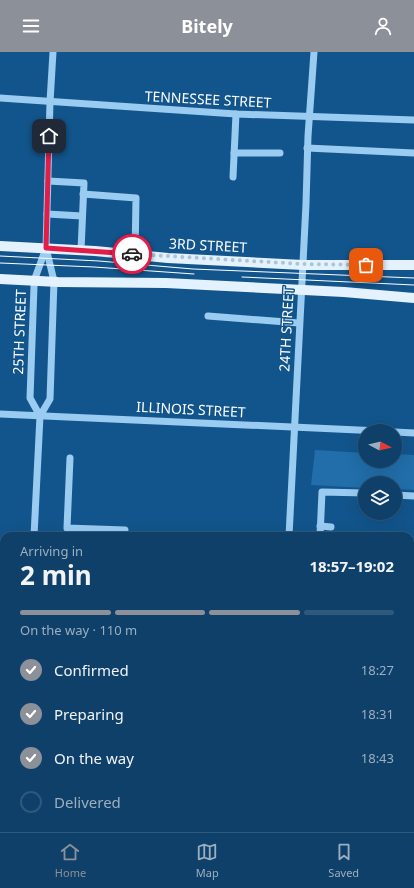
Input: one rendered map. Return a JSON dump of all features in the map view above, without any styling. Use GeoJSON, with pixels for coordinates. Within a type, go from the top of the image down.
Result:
{"type":"FeatureCollection","features":[{"type":"Feature","properties":{"kind":"main road","name":"3RD STREET"},"geometry":{"type":"LineString","coordinates":[[0,246],[303,264],[414,265]]}},
{"type":"Feature","properties":{"kind":"main road"},"geometry":{"type":"LineString","coordinates":[[0,279],[34,281],[137,282],[301,290],[414,298]]}},
{"type":"Feature","properties":{"kind":"street","name":"25TH STREET"},"geometry":{"type":"LineString","coordinates":[[34,532],[40,416],[50,399],[54,281],[46,248],[52,52]]}},
{"type":"Feature","properties":{"kind":"street","name":"24TH STREET"},"geometry":{"type":"LineString","coordinates":[[289,532],[303,264],[307,148],[314,52]]}},
{"type":"Feature","properties":{"kind":"street","name":"TENNESSEE STREET"},"geometry":{"type":"LineString","coordinates":[[0,98],[236,114],[414,120]]}},
{"type":"Feature","properties":{"kind":"street"},"geometry":{"type":"LineString","coordinates":[[233,177],[236,114]]}},
{"type":"Feature","properties":{"kind":"street"},"geometry":{"type":"LineString","coordinates":[[307,148],[414,152]]}},
{"type":"Feature","properties":{"kind":"street"},"geometry":{"type":"LineString","coordinates":[[234,153],[280,153]]}},
{"type":"Feature","properties":{"kind":"street"},"geometry":{"type":"LineString","coordinates":[[48,181],[84,183],[81,250]]}},
{"type":"Feature","properties":{"kind":"street"},"geometry":{"type":"LineString","coordinates":[[83,194],[136,198],[135,255]]}},
{"type":"Feature","properties":{"kind":"street"},"geometry":{"type":"LineString","coordinates":[[47,214],[82,216]]}},
{"type":"Feature","properties":{"kind":"street","name":"25TH STREET"},"geometry":{"type":"LineString","coordinates":[[40,416],[30,398],[34,281],[46,248]]}},
{"type":"Feature","properties":{"kind":"street"},"geometry":{"type":"LineString","coordinates":[[208,316],[299,323]]}},
{"type":"Feature","properties":{"kind":"street","name":"ILLINOIS STREET"},"geometry":{"type":"LineString","coordinates":[[0,414],[358,430]]}},
{"type":"Feature","properties":{"kind":"street"},"geometry":{"type":"LineString","coordinates":[[402,432],[414,433]]}},
{"type":"Feature","properties":{"kind":"street"},"geometry":{"type":"LineString","coordinates":[[70,458],[67,528],[99,532]]}},
{"type":"Feature","properties":{"kind":"street"},"geometry":{"type":"LineString","coordinates":[[320,532],[322,492],[358,494]]}},
{"type":"Feature","properties":{"kind":"street"},"geometry":{"type":"LineString","coordinates":[[402,495],[414,496]]}},
{"type":"Feature","properties":{"kind":"street"},"geometry":{"type":"LineString","coordinates":[[320,526],[331,527]]}},
{"type":"Feature","properties":{"kind":"street"},"geometry":{"type":"LineString","coordinates":[[113,532],[125,530]]}},
{"type":"Feature","properties":{"kind":"shaded area"},"geometry":{"type":"Polygon","coordinates":[[[315,450],[358,453],[358,468],[402,468],[402,454],[414,455],[414,490],[402,489],[402,476],[358,476],[358,488],[311,485],[315,450]]]}},
{"type":"Feature","properties":{"kind":"tram line"},"geometry":{"type":"LineString","coordinates":[[0,256],[99,261],[193,269],[414,278]]}},
{"type":"Feature","properties":{"kind":"tram line"},"geometry":{"type":"LineString","coordinates":[[0,263],[94,267],[194,274]]}},
{"type":"Feature","properties":{"kind":"tram line"},"geometry":{"type":"LineString","coordinates":[[242,277],[414,285]]}},
{"type":"Feature","properties":{"kind":"way so far"},"geometry":{"type":"LineString","coordinates":[[132,254],[168,258],[303,264],[366,265]]}},
{"type":"Feature","properties":{"kind":"route"},"geometry":{"type":"LineString","coordinates":[[49,136],[46,248],[132,254]]}}]}
